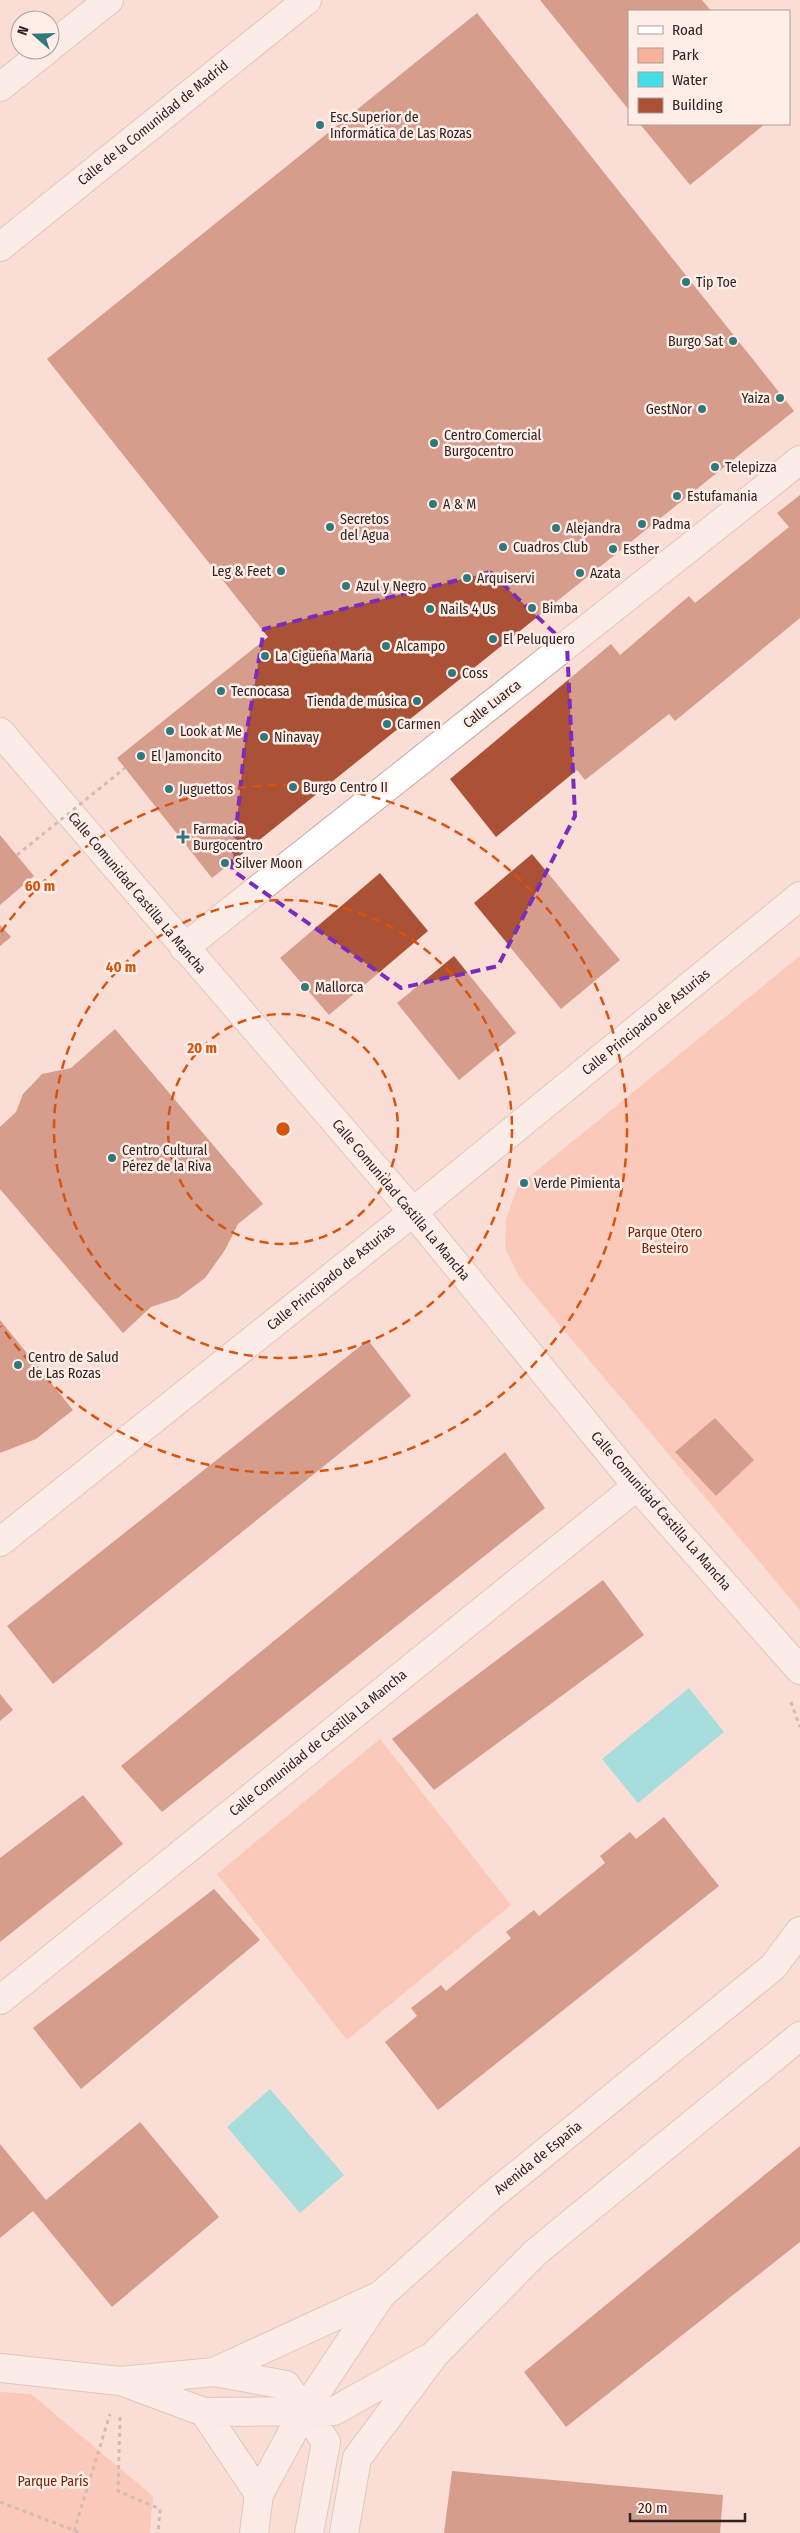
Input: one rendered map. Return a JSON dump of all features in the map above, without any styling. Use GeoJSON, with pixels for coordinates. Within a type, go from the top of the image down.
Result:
{"type":"FeatureCollection","features":[{"type":"Feature","properties":{"kind":"main road"},"geometry":{"type":"LineString","coordinates":[[60,39],[109,0]]}},
{"type":"Feature","properties":{"kind":"main road","name":"Calle de la Comunidad de Madrid"},"geometry":{"type":"LineString","coordinates":[[0,247],[307,0]]}},
{"type":"Feature","properties":{"kind":"main road"},"geometry":{"type":"LineString","coordinates":[[0,87],[34,60]]}},
{"type":"Feature","properties":{"kind":"main road","name":"Calle Luarca"},"geometry":{"type":"LineString","coordinates":[[184,948],[800,460]]}},
{"type":"Feature","properties":{"kind":"main road","name":"Calle Comunidad Castilla La Mancha"},"geometry":{"type":"LineString","coordinates":[[0,732],[413,1212],[637,1486],[800,1670]]}},
{"type":"Feature","properties":{"kind":"main road","name":"Calle Principado de Asturias"},"geometry":{"type":"LineString","coordinates":[[0,1542],[413,1212],[800,896]]}},
{"type":"Feature","properties":{"kind":"main road","name":"Calle Comunidad de Castilla La Mancha"},"geometry":{"type":"LineString","coordinates":[[0,2000],[637,1486]]}},
{"type":"Feature","properties":{"kind":"main road","name":"Avenida de España"},"geometry":{"type":"LineString","coordinates":[[254,2533],[259,2494],[304,2411],[381,2295],[489,2198],[773,1967],[800,1931]]}},
{"type":"Feature","properties":{"kind":"main road"},"geometry":{"type":"LineString","coordinates":[[344,2533],[357,2458],[435,2354],[536,2252],[800,2036]]}},
{"type":"Feature","properties":{"kind":"main road"},"geometry":{"type":"LineString","coordinates":[[214,2372],[381,2295]]}},
{"type":"Feature","properties":{"kind":"main road"},"geometry":{"type":"LineString","coordinates":[[120,2381],[204,2412],[334,2411],[435,2354]]}},
{"type":"Feature","properties":{"kind":"main road"},"geometry":{"type":"LineString","coordinates":[[0,2368],[120,2381],[214,2372],[286,2385],[326,2442],[309,2533]]}},
{"type":"Feature","properties":{"kind":"main road"},"geometry":{"type":"LineString","coordinates":[[204,2412],[259,2494]]}},
{"type":"Feature","properties":{"kind":"path"},"geometry":{"type":"LineString","coordinates":[[17,855],[126,768]]}},
{"type":"Feature","properties":{"kind":"path"},"geometry":{"type":"LineString","coordinates":[[795,1698],[790,1704],[800,1727]]}},
{"type":"Feature","properties":{"kind":"path"},"geometry":{"type":"LineString","coordinates":[[74,2531],[120,2381]]}},
{"type":"Feature","properties":{"kind":"path"},"geometry":{"type":"LineString","coordinates":[[0,2502],[81,2533]]}},
{"type":"Feature","properties":{"kind":"highlighted area"},"geometry":{"type":"Polygon","coordinates":[[[490,572],[567,645],[575,816],[498,966],[401,988],[232,870],[245,742],[264,629],[490,572]]]}},
{"type":"Feature","properties":{"kind":"green space","name":"Parque Otero Besteiro"},"geometry":{"type":"Polygon","coordinates":[[[800,956],[800,1610],[520,1278],[505,1248],[506,1219],[518,1186],[800,956]]]}},
{"type":"Feature","properties":{"kind":"green space"},"geometry":{"type":"Polygon","coordinates":[[[380,1739],[511,1905],[347,2040],[217,1874],[380,1739]]]}},
{"type":"Feature","properties":{"kind":"green space","name":"Parque París"},"geometry":{"type":"Polygon","coordinates":[[[0,2392],[31,2394],[153,2496],[150,2533],[0,2533],[0,2392]]]}},
{"type":"Feature","properties":{"kind":"water"},"geometry":{"type":"Polygon","coordinates":[[[689,1688],[724,1732],[638,1803],[602,1759],[689,1688]]]}},
{"type":"Feature","properties":{"kind":"water"},"geometry":{"type":"Polygon","coordinates":[[[270,2089],[344,2175],[300,2213],[227,2127],[270,2089]]]}},
{"type":"Feature","properties":{"kind":"building"},"geometry":{"type":"Polygon","coordinates":[[[540,0],[702,0],[710,10],[628,10],[628,109],[540,0]]]}},
{"type":"Feature","properties":{"kind":"building","name":"Centro Comercial Burgocentro"},"geometry":{"type":"Polygon","coordinates":[[[477,13],[794,411],[212,878],[117,758],[268,637],[47,359],[477,13]]]}},
{"type":"Feature","properties":{"kind":"building"},"geometry":{"type":"Polygon","coordinates":[[[641,125],[764,125],[690,185],[641,125]]]}},
{"type":"Feature","properties":{"kind":"building"},"geometry":{"type":"Polygon","coordinates":[[[800,495],[800,618],[675,721],[669,714],[585,780],[577,770],[496,837],[450,779],[611,644],[620,655],[689,596],[695,603],[789,527],[777,513],[800,495]]]}},
{"type":"Feature","properties":{"kind":"building"},"geometry":{"type":"Polygon","coordinates":[[[0,835],[34,876],[0,905],[0,835]]]}},
{"type":"Feature","properties":{"kind":"building"},"geometry":{"type":"Polygon","coordinates":[[[532,854],[620,960],[561,1009],[474,903],[532,854]]]}},
{"type":"Feature","properties":{"kind":"building"},"geometry":{"type":"Polygon","coordinates":[[[380,873],[428,931],[329,1015],[280,958],[380,873]]]}},
{"type":"Feature","properties":{"kind":"building"},"geometry":{"type":"Polygon","coordinates":[[[0,925],[11,937],[0,946],[0,925]]]}},
{"type":"Feature","properties":{"kind":"building"},"geometry":{"type":"Polygon","coordinates":[[[454,956],[516,1033],[459,1080],[397,1003],[454,956]]]}},
{"type":"Feature","properties":{"kind":"building","name":"Centro Cultural Pérez de la Riva"},"geometry":{"type":"Polygon","coordinates":[[[115,1029],[263,1204],[238,1224],[225,1250],[205,1278],[178,1298],[151,1307],[123,1333],[0,1189],[0,1127],[16,1112],[23,1094],[42,1074],[71,1068],[115,1029]]]}},
{"type":"Feature","properties":{"kind":"building","name":"Centro de Salud de Las Rozas"},"geometry":{"type":"Polygon","coordinates":[[[0,1320],[73,1410],[36,1439],[0,1453],[0,1320]]]}},
{"type":"Feature","properties":{"kind":"building"},"geometry":{"type":"Polygon","coordinates":[[[368,1340],[411,1396],[53,1684],[7,1626],[368,1340]]]}},
{"type":"Feature","properties":{"kind":"building"},"geometry":{"type":"Polygon","coordinates":[[[715,1418],[754,1460],[716,1496],[675,1452],[715,1418]]]}},
{"type":"Feature","properties":{"kind":"building"},"geometry":{"type":"Polygon","coordinates":[[[505,1452],[545,1508],[162,1812],[121,1766],[505,1452]]]}},
{"type":"Feature","properties":{"kind":"building"},"geometry":{"type":"Polygon","coordinates":[[[603,1580],[644,1635],[434,1790],[392,1739],[603,1580]]]}},
{"type":"Feature","properties":{"kind":"building"},"geometry":{"type":"Polygon","coordinates":[[[0,1694],[13,1710],[0,1721],[0,1694]]]}},
{"type":"Feature","properties":{"kind":"building"},"geometry":{"type":"Polygon","coordinates":[[[83,1795],[123,1844],[0,1942],[0,1858],[83,1795]]]}},
{"type":"Feature","properties":{"kind":"building"},"geometry":{"type":"Polygon","coordinates":[[[664,1817],[719,1886],[438,2110],[385,2042],[417,2016],[411,2008],[441,1985],[446,1991],[511,1938],[506,1932],[534,1910],[539,1916],[605,1863],[600,1856],[630,1832],[636,1839],[664,1817]]]}},
{"type":"Feature","properties":{"kind":"building"},"geometry":{"type":"Polygon","coordinates":[[[214,1889],[260,1940],[81,2089],[33,2028],[214,1889]]]}},
{"type":"Feature","properties":{"kind":"building"},"geometry":{"type":"Polygon","coordinates":[[[140,2122],[219,2217],[112,2307],[33,2211],[0,2238],[0,2144],[46,2200],[140,2122]]]}},
{"type":"Feature","properties":{"kind":"building"},"geometry":{"type":"Polygon","coordinates":[[[800,2146],[800,2242],[566,2427],[524,2372],[800,2146]]]}},
{"type":"Feature","properties":{"kind":"building"},"geometry":{"type":"Polygon","coordinates":[[[452,2471],[723,2495],[720,2533],[444,2533],[452,2471]]]}},
{"type":"Feature","properties":{"kind":"place","name":"Esc.Superior de Informática de Las Rozas"},"geometry":{"type":"Point","coordinates":[320,125]}},
{"type":"Feature","properties":{"kind":"place","name":"Tip Toe"},"geometry":{"type":"Point","coordinates":[686,282]}},
{"type":"Feature","properties":{"kind":"place","name":"Burgo Sat"},"geometry":{"type":"Point","coordinates":[733,341]}},
{"type":"Feature","properties":{"kind":"place","name":"Yaiza"},"geometry":{"type":"Point","coordinates":[780,398]}},
{"type":"Feature","properties":{"kind":"place","name":"GestNor"},"geometry":{"type":"Point","coordinates":[702,409]}},
{"type":"Feature","properties":{"kind":"place","name":"Centro Comercial Burgocentro"},"geometry":{"type":"Point","coordinates":[434,443]}},
{"type":"Feature","properties":{"kind":"place","name":"Telepizza"},"geometry":{"type":"Point","coordinates":[715,467]}},
{"type":"Feature","properties":{"kind":"place","name":"Estufamania"},"geometry":{"type":"Point","coordinates":[677,496]}},
{"type":"Feature","properties":{"kind":"place","name":"A & M"},"geometry":{"type":"Point","coordinates":[433,504]}},
{"type":"Feature","properties":{"kind":"place","name":"Padma"},"geometry":{"type":"Point","coordinates":[642,524]}},
{"type":"Feature","properties":{"kind":"place","name":"Secretos del Agua"},"geometry":{"type":"Point","coordinates":[330,527]}},
{"type":"Feature","properties":{"kind":"place","name":"Alejandra"},"geometry":{"type":"Point","coordinates":[556,528]}},
{"type":"Feature","properties":{"kind":"place","name":"Cuadros Club"},"geometry":{"type":"Point","coordinates":[503,547]}},
{"type":"Feature","properties":{"kind":"place","name":"Esther"},"geometry":{"type":"Point","coordinates":[613,549]}},
{"type":"Feature","properties":{"kind":"place","name":"Leg & Feet"},"geometry":{"type":"Point","coordinates":[281,571]}},
{"type":"Feature","properties":{"kind":"place","name":"Azata"},"geometry":{"type":"Point","coordinates":[580,573]}},
{"type":"Feature","properties":{"kind":"place","name":"Arquiservi"},"geometry":{"type":"Point","coordinates":[467,578]}},
{"type":"Feature","properties":{"kind":"place","name":"Azul y Negro"},"geometry":{"type":"Point","coordinates":[346,586]}},
{"type":"Feature","properties":{"kind":"place","name":"Bimba"},"geometry":{"type":"Point","coordinates":[532,608]}},
{"type":"Feature","properties":{"kind":"place","name":"Nails 4 Us"},"geometry":{"type":"Point","coordinates":[430,609]}},
{"type":"Feature","properties":{"kind":"place","name":"El Peluquero"},"geometry":{"type":"Point","coordinates":[493,639]}},
{"type":"Feature","properties":{"kind":"place","name":"Alcampo"},"geometry":{"type":"Point","coordinates":[386,646]}},
{"type":"Feature","properties":{"kind":"place","name":"La Cigüeña María"},"geometry":{"type":"Point","coordinates":[265,656]}},
{"type":"Feature","properties":{"kind":"place","name":"Coss"},"geometry":{"type":"Point","coordinates":[452,673]}},
{"type":"Feature","properties":{"kind":"place","name":"Tecnocasa"},"geometry":{"type":"Point","coordinates":[221,691]}},
{"type":"Feature","properties":{"kind":"place","name":"Tienda de música"},"geometry":{"type":"Point","coordinates":[417,701]}},
{"type":"Feature","properties":{"kind":"place","name":"Carmen"},"geometry":{"type":"Point","coordinates":[387,724]}},
{"type":"Feature","properties":{"kind":"place","name":"Look at Me"},"geometry":{"type":"Point","coordinates":[170,731]}},
{"type":"Feature","properties":{"kind":"place","name":"Ninavay"},"geometry":{"type":"Point","coordinates":[264,737]}},
{"type":"Feature","properties":{"kind":"place","name":"El Jamoncito"},"geometry":{"type":"Point","coordinates":[141,756]}},
{"type":"Feature","properties":{"kind":"place","name":"Burgo Centro II"},"geometry":{"type":"Point","coordinates":[293,787]}},
{"type":"Feature","properties":{"kind":"place","name":"Juguettos"},"geometry":{"type":"Point","coordinates":[169,789]}},
{"type":"Feature","properties":{"kind":"place","name":"Farmacia Burgocentro"},"geometry":{"type":"Point","coordinates":[183,837]}},
{"type":"Feature","properties":{"kind":"place","name":"Silver Moon"},"geometry":{"type":"Point","coordinates":[225,863]}},
{"type":"Feature","properties":{"kind":"place","name":"Mallorca"},"geometry":{"type":"Point","coordinates":[305,987]}},
{"type":"Feature","properties":{"kind":"place","name":"Centro Cultural Pérez de la Riva"},"geometry":{"type":"Point","coordinates":[112,1158]}},
{"type":"Feature","properties":{"kind":"place","name":"Verde Pimienta"},"geometry":{"type":"Point","coordinates":[524,1183]}},
{"type":"Feature","properties":{"kind":"place","name":"Centro de Salud de Las Rozas"},"geometry":{"type":"Point","coordinates":[18,1365]}}]}
